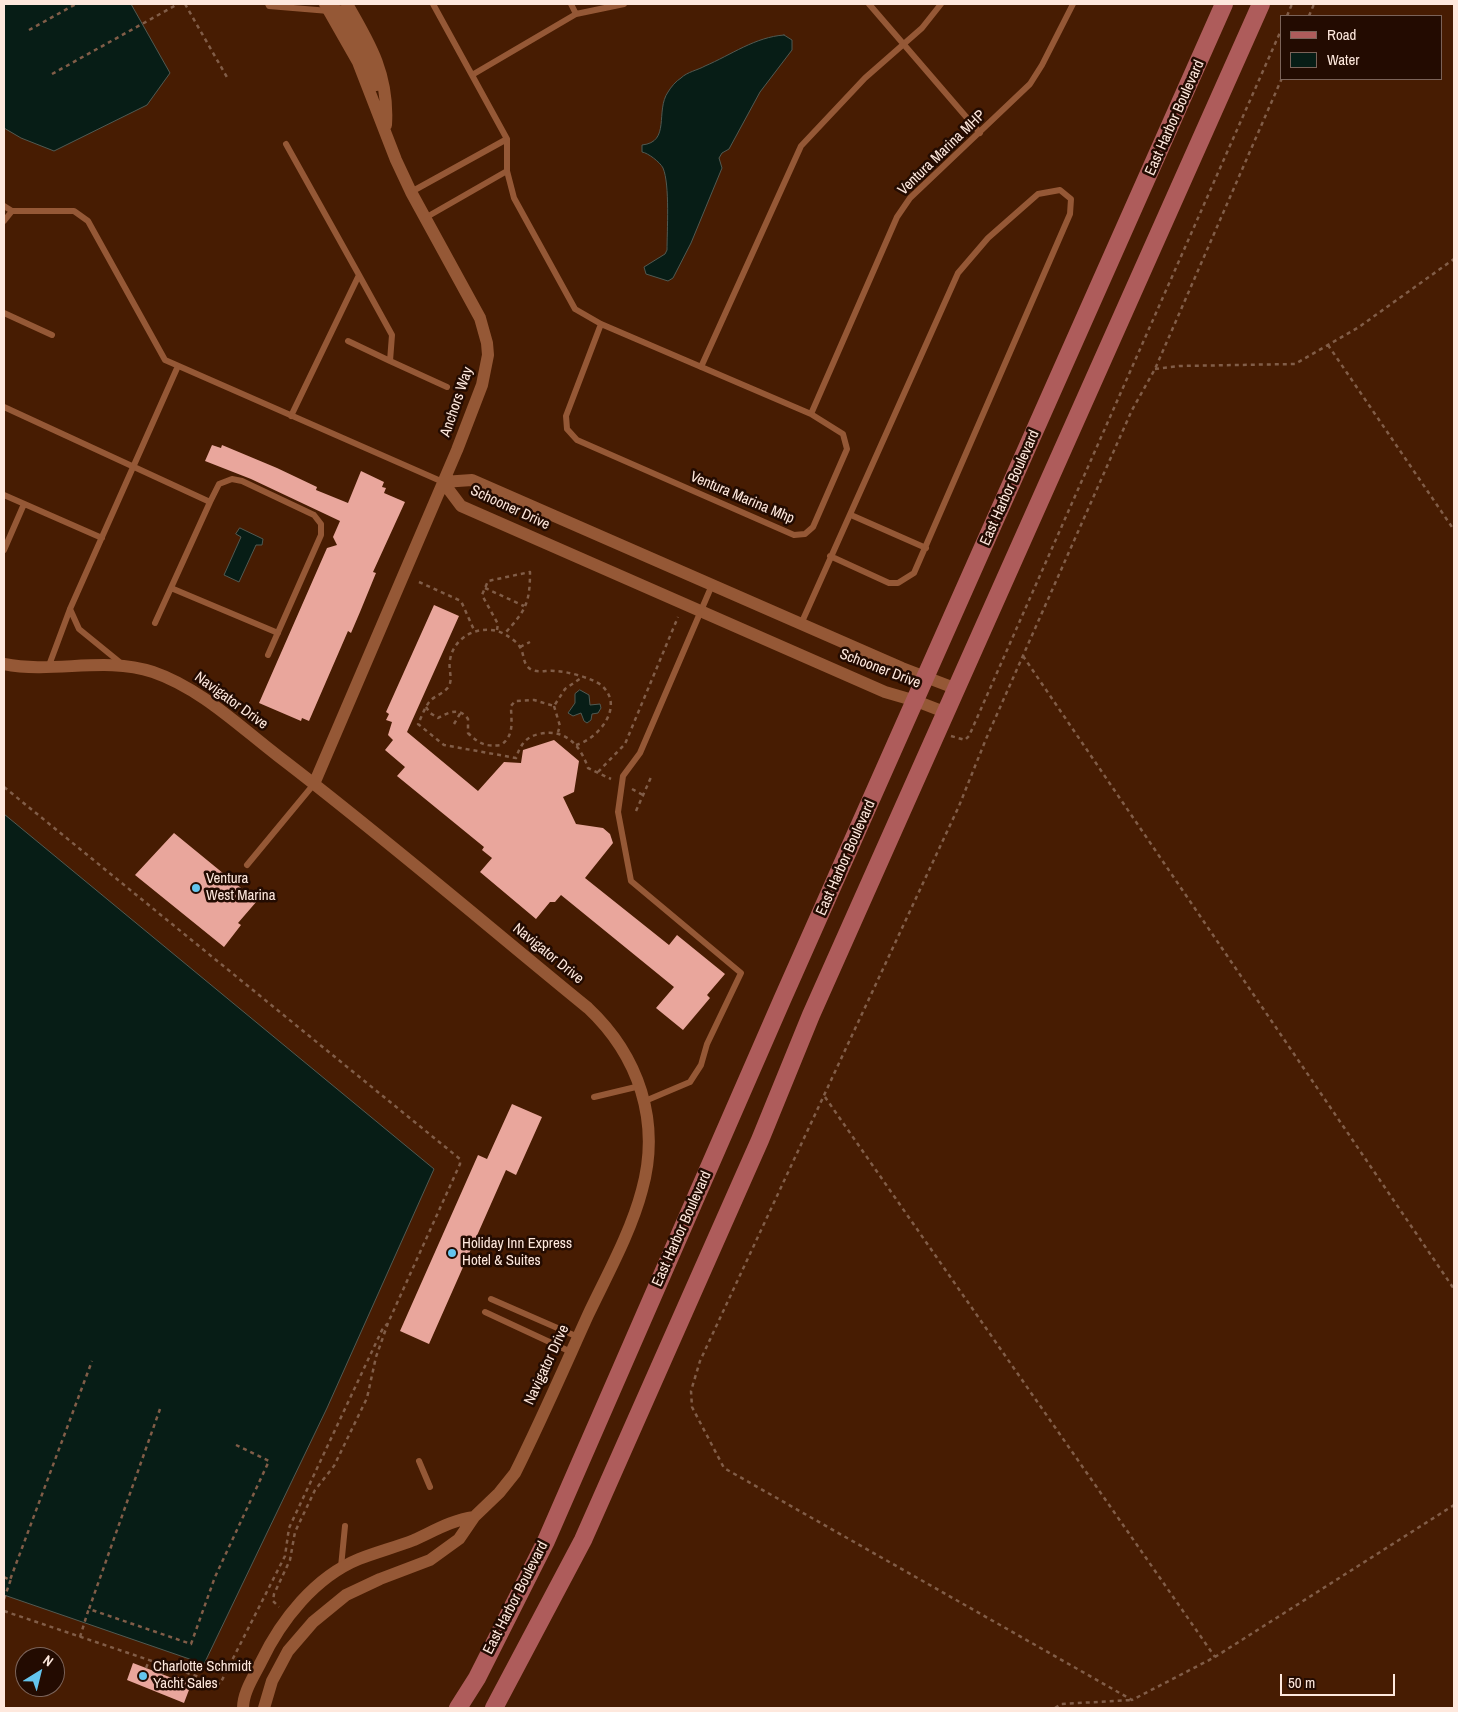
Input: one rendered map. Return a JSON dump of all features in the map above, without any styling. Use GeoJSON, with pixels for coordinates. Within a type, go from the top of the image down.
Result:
{"type":"FeatureCollection","features":[{"type":"Feature","properties":{"kind":"main road","name":"East Harbor Boulevard"},"geometry":{"type":"LineString","coordinates":[[458,1708],[477,1678],[546,1541],[786,991],[1224,4]]}},
{"type":"Feature","properties":{"kind":"main road"},"geometry":{"type":"LineString","coordinates":[[494,1708],[583,1540],[760,1140],[811,1015],[947,714],[1261,4]]}},
{"type":"Feature","properties":{"kind":"street","name":"Anchors Way"},"geometry":{"type":"LineString","coordinates":[[314,784],[443,482],[482,385],[486,368],[487,343],[480,318],[411,192],[386,130],[387,104],[377,60],[347,4]]}},
{"type":"Feature","properties":{"kind":"street"},"geometry":{"type":"LineString","coordinates":[[327,7],[339,11],[368,61],[378,93],[387,104]]}},
{"type":"Feature","properties":{"kind":"street"},"geometry":{"type":"LineString","coordinates":[[327,7],[358,62],[386,130]]}},
{"type":"Feature","properties":{"kind":"street","name":"Schooner Drive"},"geometry":{"type":"LineString","coordinates":[[443,482],[472,480],[902,668],[957,689]]}},
{"type":"Feature","properties":{"kind":"street","name":"Schooner Drive"},"geometry":{"type":"LineString","coordinates":[[443,482],[461,506],[890,694],[916,701],[947,714]]}},
{"type":"Feature","properties":{"kind":"street","name":"Navigator Drive"},"geometry":{"type":"LineString","coordinates":[[4,664],[48,668],[94,664],[123,664],[153,672],[184,686],[314,784],[588,1008],[615,1037],[627,1055],[645,1101],[649,1132],[648,1162],[642,1190],[578,1337],[515,1473],[499,1493],[474,1517],[459,1539],[430,1560],[380,1578],[346,1595],[313,1622],[288,1651],[272,1681],[264,1708]]}},
{"type":"Feature","properties":{"kind":"street","name":"Navigator Drive"},"geometry":{"type":"LineString","coordinates":[[243,1708],[247,1690],[265,1652],[289,1616],[308,1593],[358,1559],[396,1547],[459,1519],[474,1517]]}},
{"type":"Feature","properties":{"kind":"lane"},"geometry":{"type":"LineString","coordinates":[[268,4],[269,6],[291,9],[327,7]]}},
{"type":"Feature","properties":{"kind":"lane","name":"Ventura Marina Mhp"},"geometry":{"type":"LineString","coordinates":[[433,4],[507,139],[507,171],[514,198],[575,308],[601,324],[811,414],[843,434],[847,449],[813,527],[806,534],[794,535],[577,440],[567,429],[566,416],[601,324]]}},
{"type":"Feature","properties":{"kind":"lane"},"geometry":{"type":"LineString","coordinates":[[571,4],[576,14]]}},
{"type":"Feature","properties":{"kind":"lane"},"geometry":{"type":"LineString","coordinates":[[472,75],[576,14],[624,4]]}},
{"type":"Feature","properties":{"kind":"lane","name":"Ventura Marina Mhp"},"geometry":{"type":"LineString","coordinates":[[869,4],[980,133]]}},
{"type":"Feature","properties":{"kind":"lane"},"geometry":{"type":"LineString","coordinates":[[701,367],[801,146],[865,78],[922,28],[941,4]]}},
{"type":"Feature","properties":{"kind":"lane","name":"Ventura Marina MHP"},"geometry":{"type":"LineString","coordinates":[[811,414],[897,217],[910,198],[1030,84],[1042,65],[1073,4]]}},
{"type":"Feature","properties":{"kind":"lane"},"geometry":{"type":"LineString","coordinates":[[411,192],[507,139]]}},
{"type":"Feature","properties":{"kind":"lane"},"geometry":{"type":"LineString","coordinates":[[286,144],[392,335],[390,361]]}},
{"type":"Feature","properties":{"kind":"lane"},"geometry":{"type":"LineString","coordinates":[[424,218],[507,171]]}},
{"type":"Feature","properties":{"kind":"lane"},"geometry":{"type":"LineString","coordinates":[[800,624],[830,556],[851,515],[958,273],[988,238],[1038,194],[1060,190],[1071,199],[1070,214],[914,573],[898,584],[877,579],[830,556]]}},
{"type":"Feature","properties":{"kind":"lane"},"geometry":{"type":"LineString","coordinates":[[4,206],[12,212],[74,211],[88,221],[165,360],[443,482]]}},
{"type":"Feature","properties":{"kind":"lane"},"geometry":{"type":"LineString","coordinates":[[4,221],[12,212]]}},
{"type":"Feature","properties":{"kind":"lane"},"geometry":{"type":"LineString","coordinates":[[291,416],[359,275]]}},
{"type":"Feature","properties":{"kind":"lane"},"geometry":{"type":"LineString","coordinates":[[4,313],[52,335]]}},
{"type":"Feature","properties":{"kind":"lane"},"geometry":{"type":"LineString","coordinates":[[348,341],[447,387]]}},
{"type":"Feature","properties":{"kind":"lane"},"geometry":{"type":"LineString","coordinates":[[48,668],[70,609],[178,366]]}},
{"type":"Feature","properties":{"kind":"lane"},"geometry":{"type":"LineString","coordinates":[[4,407],[210,502]]}},
{"type":"Feature","properties":{"kind":"lane"},"geometry":{"type":"LineString","coordinates":[[156,623],[219,484],[232,479],[242,481],[310,512],[321,524],[321,535],[268,655]]}},
{"type":"Feature","properties":{"kind":"lane"},"geometry":{"type":"LineString","coordinates":[[4,496],[102,538]]}},
{"type":"Feature","properties":{"kind":"lane"},"geometry":{"type":"LineString","coordinates":[[4,550],[24,504]]}},
{"type":"Feature","properties":{"kind":"lane"},"geometry":{"type":"LineString","coordinates":[[851,515],[926,548]]}},
{"type":"Feature","properties":{"kind":"lane"},"geometry":{"type":"LineString","coordinates":[[645,1101],[690,1082],[701,1065],[707,1044],[741,973],[631,881],[618,812],[623,776],[640,753],[712,585]]}},
{"type":"Feature","properties":{"kind":"lane"},"geometry":{"type":"LineString","coordinates":[[171,588],[278,633]]}},
{"type":"Feature","properties":{"kind":"lane"},"geometry":{"type":"LineString","coordinates":[[70,609],[80,629],[123,664]]}},
{"type":"Feature","properties":{"kind":"lane"},"geometry":{"type":"LineString","coordinates":[[247,866],[314,784]]}},
{"type":"Feature","properties":{"kind":"lane"},"geometry":{"type":"LineString","coordinates":[[594,1097],[640,1086]]}},
{"type":"Feature","properties":{"kind":"lane"},"geometry":{"type":"LineString","coordinates":[[491,1299],[578,1337]]}},
{"type":"Feature","properties":{"kind":"lane"},"geometry":{"type":"LineString","coordinates":[[485,1312],[571,1352]]}},
{"type":"Feature","properties":{"kind":"lane"},"geometry":{"type":"LineString","coordinates":[[419,1461],[430,1487]]}},
{"type":"Feature","properties":{"kind":"lane"},"geometry":{"type":"LineString","coordinates":[[341,1569],[345,1526]]}},
{"type":"Feature","properties":{"kind":"path"},"geometry":{"type":"LineString","coordinates":[[29,30],[76,4]]}},
{"type":"Feature","properties":{"kind":"path"},"geometry":{"type":"LineString","coordinates":[[52,74],[178,4]]}},
{"type":"Feature","properties":{"kind":"path"},"geometry":{"type":"LineString","coordinates":[[185,4],[228,79]]}},
{"type":"Feature","properties":{"kind":"path"},"geometry":{"type":"LineString","coordinates":[[957,738],[965,740],[969,736],[1280,33]]}},
{"type":"Feature","properties":{"kind":"path"},"geometry":{"type":"LineString","coordinates":[[1132,1700],[724,1468],[692,1407],[692,1390],[700,1361],[959,806],[1132,410],[1155,369],[1281,80]]}},
{"type":"Feature","properties":{"kind":"path"},"geometry":{"type":"LineString","coordinates":[[1155,369],[1179,366],[1295,364],[1359,327],[1454,259]]}},
{"type":"Feature","properties":{"kind":"path"},"geometry":{"type":"LineString","coordinates":[[1328,345],[1454,530]]}},
{"type":"Feature","properties":{"kind":"path"},"geometry":{"type":"LineString","coordinates":[[497,631],[498,624],[482,595],[488,581],[530,572],[530,596],[520,617],[504,634]]}},
{"type":"Feature","properties":{"kind":"path"},"geometry":{"type":"LineString","coordinates":[[419,582],[461,601],[474,631]]}},
{"type":"Feature","properties":{"kind":"path"},"geometry":{"type":"LineString","coordinates":[[485,588],[525,606]]}},
{"type":"Feature","properties":{"kind":"path"},"geometry":{"type":"LineString","coordinates":[[598,773],[625,744],[679,621],[678,613]]}},
{"type":"Feature","properties":{"kind":"path"},"geometry":{"type":"LineString","coordinates":[[576,745],[584,743],[606,724],[611,706],[610,698],[603,687],[568,672],[541,672],[529,668],[520,646],[504,634],[486,629],[474,631],[458,644],[451,656],[448,686],[432,699],[418,724],[444,745],[516,758],[520,746],[528,738],[547,732],[558,732],[576,745],[584,757],[588,768],[643,795]]}},
{"type":"Feature","properties":{"kind":"path"},"geometry":{"type":"LineString","coordinates":[[520,646],[530,642]]}},
{"type":"Feature","properties":{"kind":"path"},"geometry":{"type":"LineString","coordinates":[[1023,656],[1454,1289]]}},
{"type":"Feature","properties":{"kind":"path"},"geometry":{"type":"LineString","coordinates":[[558,732],[560,726],[554,706],[565,689],[581,678]]}},
{"type":"Feature","properties":{"kind":"path"},"geometry":{"type":"LineString","coordinates":[[426,707],[430,713],[438,718],[455,710],[461,712],[468,719],[468,733],[482,745],[490,746],[501,745],[510,735],[512,725],[511,706],[516,701],[534,700],[554,706]]}},
{"type":"Feature","properties":{"kind":"path"},"geometry":{"type":"LineString","coordinates":[[454,724],[461,712]]}},
{"type":"Feature","properties":{"kind":"path"},"geometry":{"type":"LineString","coordinates":[[636,811],[652,775]]}},
{"type":"Feature","properties":{"kind":"path"},"geometry":{"type":"LineString","coordinates":[[4,787],[456,1154],[460,1164],[388,1323],[376,1357],[367,1398],[334,1466],[315,1490],[295,1532],[290,1560],[274,1594],[273,1601],[289,1616]]}},
{"type":"Feature","properties":{"kind":"path"},"geometry":{"type":"LineString","coordinates":[[824,1097],[1215,1657]]}},
{"type":"Feature","properties":{"kind":"path"},"geometry":{"type":"LineString","coordinates":[[4,1611],[220,1684],[285,1556],[289,1528],[382,1330],[388,1323]]}},
{"type":"Feature","properties":{"kind":"path"},"geometry":{"type":"LineString","coordinates":[[4,1599],[12,1573],[92,1361]]}},
{"type":"Feature","properties":{"kind":"path"},"geometry":{"type":"LineString","coordinates":[[160,1409],[89,1609],[190,1644],[215,1577],[269,1460],[236,1445]]}},
{"type":"Feature","properties":{"kind":"path"},"geometry":{"type":"LineString","coordinates":[[1055,1708],[1061,1704],[1132,1700],[1215,1657],[1454,1505]]}},
{"type":"Feature","properties":{"kind":"path"},"geometry":{"type":"LineString","coordinates":[[4,1578],[10,1580],[12,1573]]}},
{"type":"Feature","properties":{"kind":"path"},"geometry":{"type":"LineString","coordinates":[[80,1637],[92,1601]]}},
{"type":"Feature","properties":{"kind":"path"},"geometry":{"type":"LineString","coordinates":[[146,1668],[149,1661]]}},
{"type":"Feature","properties":{"kind":"path"},"geometry":{"type":"LineString","coordinates":[[162,1674],[165,1666]]}},
{"type":"Feature","properties":{"kind":"path"},"geometry":{"type":"LineString","coordinates":[[177,1676],[178,1671]]}},
{"type":"Feature","properties":{"kind":"water"},"geometry":{"type":"Polygon","coordinates":[[[4,4],[131,4],[170,73],[147,105],[54,151],[21,138],[4,128],[4,4]]]}},
{"type":"Feature","properties":{"kind":"water"},"geometry":{"type":"Polygon","coordinates":[[[784,35],[792,40],[792,50],[760,92],[729,149],[722,153],[719,158],[722,168],[691,243],[673,278],[668,281],[646,274],[644,267],[665,254],[667,250],[667,185],[663,168],[654,158],[642,152],[642,145],[651,143],[660,132],[664,100],[668,92],[677,81],[689,73],[763,39],[784,35]]]}},
{"type":"Feature","properties":{"kind":"water"},"geometry":{"type":"Polygon","coordinates":[[[240,528],[263,539],[262,545],[256,545],[239,582],[224,575],[241,537],[236,534],[240,528]]]}},
{"type":"Feature","properties":{"kind":"water"},"geometry":{"type":"Polygon","coordinates":[[[580,690],[589,695],[590,705],[600,704],[601,708],[598,713],[592,714],[591,720],[587,723],[584,721],[581,713],[573,716],[568,713],[575,703],[575,694],[580,690]]]}},
{"type":"Feature","properties":{"kind":"water"},"geometry":{"type":"Polygon","coordinates":[[[4,814],[434,1169],[327,1408],[204,1664],[4,1595],[4,814]]]}},
{"type":"Feature","properties":{"kind":"building"},"geometry":{"type":"Polygon","coordinates":[[[212,445],[221,448],[222,445],[277,468],[317,487],[316,490],[348,503],[361,471],[384,482],[382,487],[386,488],[384,493],[405,502],[373,572],[376,573],[351,633],[348,631],[309,721],[302,718],[301,721],[259,703],[327,548],[337,545],[333,537],[340,521],[251,479],[205,461],[212,445]]]}},
{"type":"Feature","properties":{"kind":"building"},"geometry":{"type":"Polygon","coordinates":[[[434,605],[459,616],[407,732],[478,791],[504,762],[521,763],[523,750],[554,740],[579,761],[574,792],[563,797],[576,824],[603,828],[610,834],[613,843],[585,878],[669,945],[677,935],[725,974],[707,995],[710,998],[683,1030],[656,1008],[674,987],[561,895],[555,902],[550,902],[536,919],[480,872],[492,858],[482,850],[484,847],[397,776],[405,767],[385,750],[393,740],[388,735],[392,722],[386,720],[389,714],[386,712],[434,605]]]}},
{"type":"Feature","properties":{"kind":"building","name":"Ventura West Marina"},"geometry":{"type":"Polygon","coordinates":[[[174,833],[257,901],[238,923],[241,925],[224,947],[135,875],[174,833]]]}},
{"type":"Feature","properties":{"kind":"building","name":"Holiday Inn Express Hotel & Suites"},"geometry":{"type":"Polygon","coordinates":[[[512,1104],[542,1117],[516,1175],[506,1170],[429,1344],[400,1331],[478,1155],[487,1159],[512,1104]]]}},
{"type":"Feature","properties":{"kind":"building"},"geometry":{"type":"Polygon","coordinates":[[[133,1663],[172,1678],[173,1675],[192,1682],[184,1703],[127,1680],[133,1663]]]}},
{"type":"Feature","properties":{"kind":"place","name":"Ventura West Marina"},"geometry":{"type":"Point","coordinates":[196,888]}},
{"type":"Feature","properties":{"kind":"place","name":"Holiday Inn Express Hotel & Suites"},"geometry":{"type":"Point","coordinates":[452,1253]}},
{"type":"Feature","properties":{"kind":"place","name":"Charlotte Schmidt Yacht Sales"},"geometry":{"type":"Point","coordinates":[143,1676]}}]}
